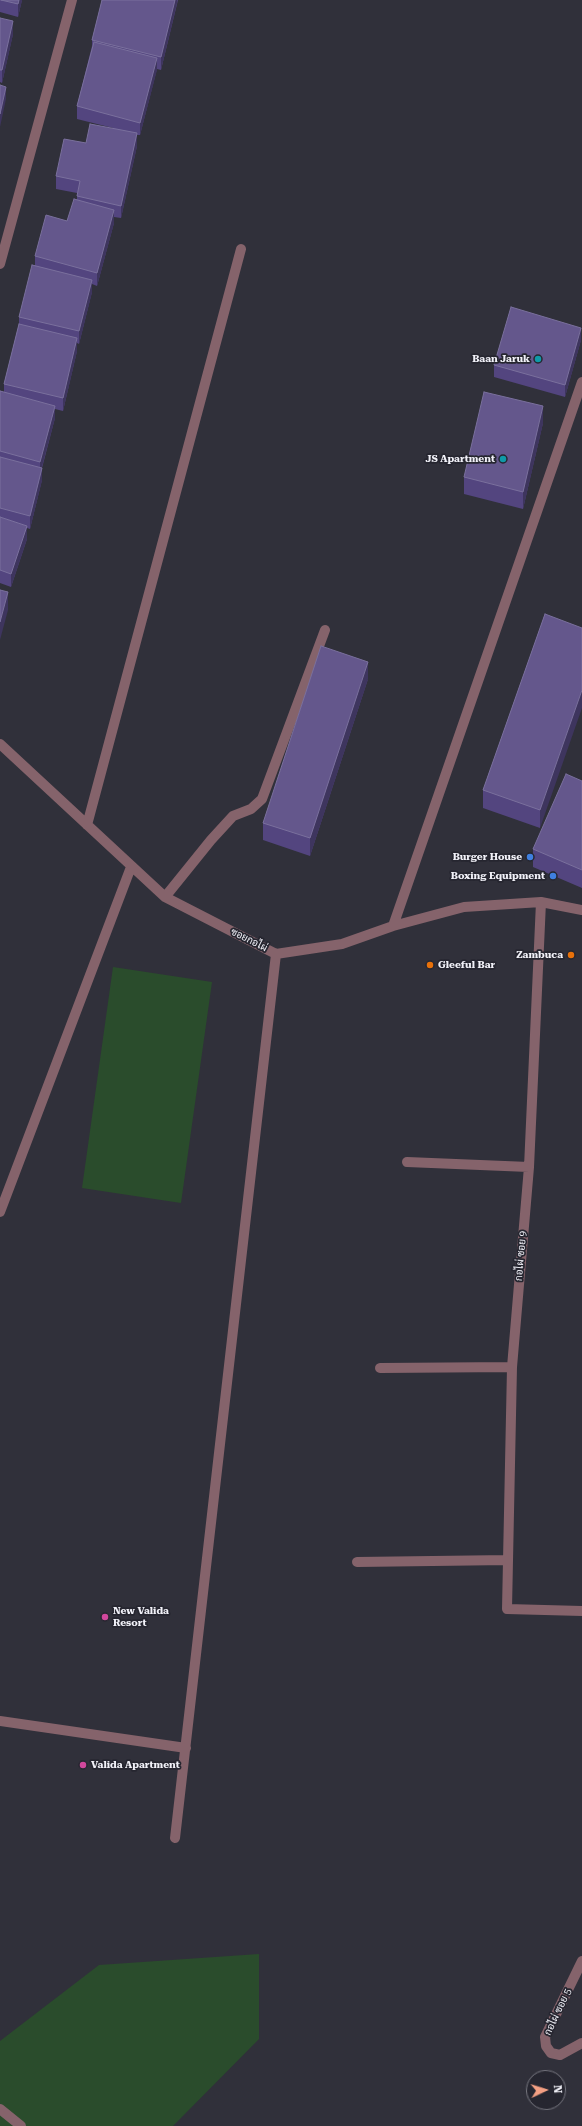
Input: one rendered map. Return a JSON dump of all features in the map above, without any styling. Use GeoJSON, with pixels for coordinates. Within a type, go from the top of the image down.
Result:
{"type":"FeatureCollection","features":[{"type":"Feature","properties":{"kind":"street"},"geometry":{"type":"LineString","coordinates":[[0,264],[72,0]]}},
{"type":"Feature","properties":{"kind":"street"},"geometry":{"type":"LineString","coordinates":[[87,826],[241,249]]}},
{"type":"Feature","properties":{"kind":"street"},"geometry":{"type":"LineString","coordinates":[[393,926],[582,382]]}},
{"type":"Feature","properties":{"kind":"street"},"geometry":{"type":"LineString","coordinates":[[165,897],[211,840],[233,816],[251,809],[262,799],[325,630]]}},
{"type":"Feature","properties":{"kind":"street","name":"ซอยกอไผ่"},"geometry":{"type":"LineString","coordinates":[[0,744],[130,867],[165,897],[276,954],[342,944],[393,926],[464,907],[541,902],[582,910]]}},
{"type":"Feature","properties":{"kind":"street"},"geometry":{"type":"LineString","coordinates":[[0,1212],[130,867]]}},
{"type":"Feature","properties":{"kind":"street","name":"กอไผ่ ซอย 9"},"geometry":{"type":"LineString","coordinates":[[541,902],[529,1167],[512,1367],[507,1609],[582,1611]]}},
{"type":"Feature","properties":{"kind":"street"},"geometry":{"type":"LineString","coordinates":[[175,1838],[276,954]]}},
{"type":"Feature","properties":{"kind":"street"},"geometry":{"type":"LineString","coordinates":[[407,1162],[529,1167]]}},
{"type":"Feature","properties":{"kind":"street"},"geometry":{"type":"LineString","coordinates":[[380,1368],[512,1367]]}},
{"type":"Feature","properties":{"kind":"street"},"geometry":{"type":"LineString","coordinates":[[357,1562],[508,1560]]}},
{"type":"Feature","properties":{"kind":"street"},"geometry":{"type":"LineString","coordinates":[[0,1721],[186,1748]]}},
{"type":"Feature","properties":{"kind":"street","name":"กอไผ่ ซอย 5"},"geometry":{"type":"LineString","coordinates":[[582,1961],[546,2037],[546,2046],[551,2053],[560,2055],[582,2043]]}},
{"type":"Feature","properties":{"kind":"street"},"geometry":{"type":"LineString","coordinates":[[0,2109],[21,2126]]}},
{"type":"Feature","properties":{"kind":"green space"},"geometry":{"type":"Polygon","coordinates":[[[113,967],[212,982],[181,1203],[82,1188],[113,967]]]}},
{"type":"Feature","properties":{"kind":"green space"},"geometry":{"type":"Polygon","coordinates":[[[259,1954],[259,2039],[173,2126],[0,2126],[0,2041],[99,1965],[259,1954]]]}},
{"type":"Feature","properties":{"kind":"building"},"geometry":{"type":"Polygon","coordinates":[[[1,0],[19,0],[18,4],[1,0]]]}},
{"type":"Feature","properties":{"kind":"building"},"geometry":{"type":"Polygon","coordinates":[[[102,0],[175,0],[161,57],[92,40],[102,0]]]}},
{"type":"Feature","properties":{"kind":"building"},"geometry":{"type":"Polygon","coordinates":[[[0,18],[13,21],[2,70],[0,70],[0,18]]]}},
{"type":"Feature","properties":{"kind":"building"},"geometry":{"type":"Polygon","coordinates":[[[94,42],[157,58],[140,123],[77,106],[94,42]]]}},
{"type":"Feature","properties":{"kind":"building"},"geometry":{"type":"Polygon","coordinates":[[[0,85],[6,87],[0,114],[0,85]]]}},
{"type":"Feature","properties":{"kind":"building"},"geometry":{"type":"Polygon","coordinates":[[[90,124],[137,133],[121,206],[77,196],[80,181],[56,176],[64,139],[86,143],[90,124]]]}},
{"type":"Feature","properties":{"kind":"building"},"geometry":{"type":"Polygon","coordinates":[[[74,199],[114,210],[97,273],[35,256],[46,215],[67,221],[74,199]]]}},
{"type":"Feature","properties":{"kind":"building"},"geometry":{"type":"Polygon","coordinates":[[[32,265],[92,280],[79,331],[19,317],[32,265]]]}},
{"type":"Feature","properties":{"kind":"building","name":"Baan Jaruk"},"geometry":{"type":"Polygon","coordinates":[[[511,307],[581,328],[565,385],[494,365],[511,307]]]}},
{"type":"Feature","properties":{"kind":"building"},"geometry":{"type":"Polygon","coordinates":[[[19,324],[77,338],[63,398],[4,384],[19,324]]]}},
{"type":"Feature","properties":{"kind":"building"},"geometry":{"type":"Polygon","coordinates":[[[0,391],[55,406],[40,462],[0,451],[0,391]]]}},
{"type":"Feature","properties":{"kind":"building","name":"JS Apartment"},"geometry":{"type":"Polygon","coordinates":[[[484,392],[543,406],[523,492],[464,477],[484,392]]]}},
{"type":"Feature","properties":{"kind":"building"},"geometry":{"type":"Polygon","coordinates":[[[0,457],[42,468],[30,516],[0,508],[0,457]]]}},
{"type":"Feature","properties":{"kind":"building"},"geometry":{"type":"Polygon","coordinates":[[[0,517],[27,526],[11,574],[0,570],[0,517]]]}},
{"type":"Feature","properties":{"kind":"building"},"geometry":{"type":"Polygon","coordinates":[[[0,590],[8,592],[0,622],[0,590]]]}},
{"type":"Feature","properties":{"kind":"building"},"geometry":{"type":"Polygon","coordinates":[[[545,614],[582,628],[582,690],[540,810],[483,790],[545,614]]]}},
{"type":"Feature","properties":{"kind":"building"},"geometry":{"type":"Polygon","coordinates":[[[321,646],[368,662],[310,838],[263,823],[321,646]]]}},
{"type":"Feature","properties":{"kind":"building"},"geometry":{"type":"Polygon","coordinates":[[[566,774],[582,781],[582,870],[533,849],[566,774]]]}},
{"type":"Feature","properties":{"kind":"place","name":"Baan Jaruk"},"geometry":{"type":"Point","coordinates":[538,359]}},
{"type":"Feature","properties":{"kind":"place","name":"JS Apartment"},"geometry":{"type":"Point","coordinates":[503,459]}},
{"type":"Feature","properties":{"kind":"place","name":"Burger House"},"geometry":{"type":"Point","coordinates":[530,857]}},
{"type":"Feature","properties":{"kind":"place","name":"Boxing Equipment"},"geometry":{"type":"Point","coordinates":[553,876]}},
{"type":"Feature","properties":{"kind":"place","name":"Zambuca"},"geometry":{"type":"Point","coordinates":[571,955]}},
{"type":"Feature","properties":{"kind":"place","name":"Gleeful Bar"},"geometry":{"type":"Point","coordinates":[430,965]}},
{"type":"Feature","properties":{"kind":"place","name":"New Valida Resort"},"geometry":{"type":"Point","coordinates":[105,1617]}},
{"type":"Feature","properties":{"kind":"place","name":"Valida Apartment"},"geometry":{"type":"Point","coordinates":[83,1765]}}]}
